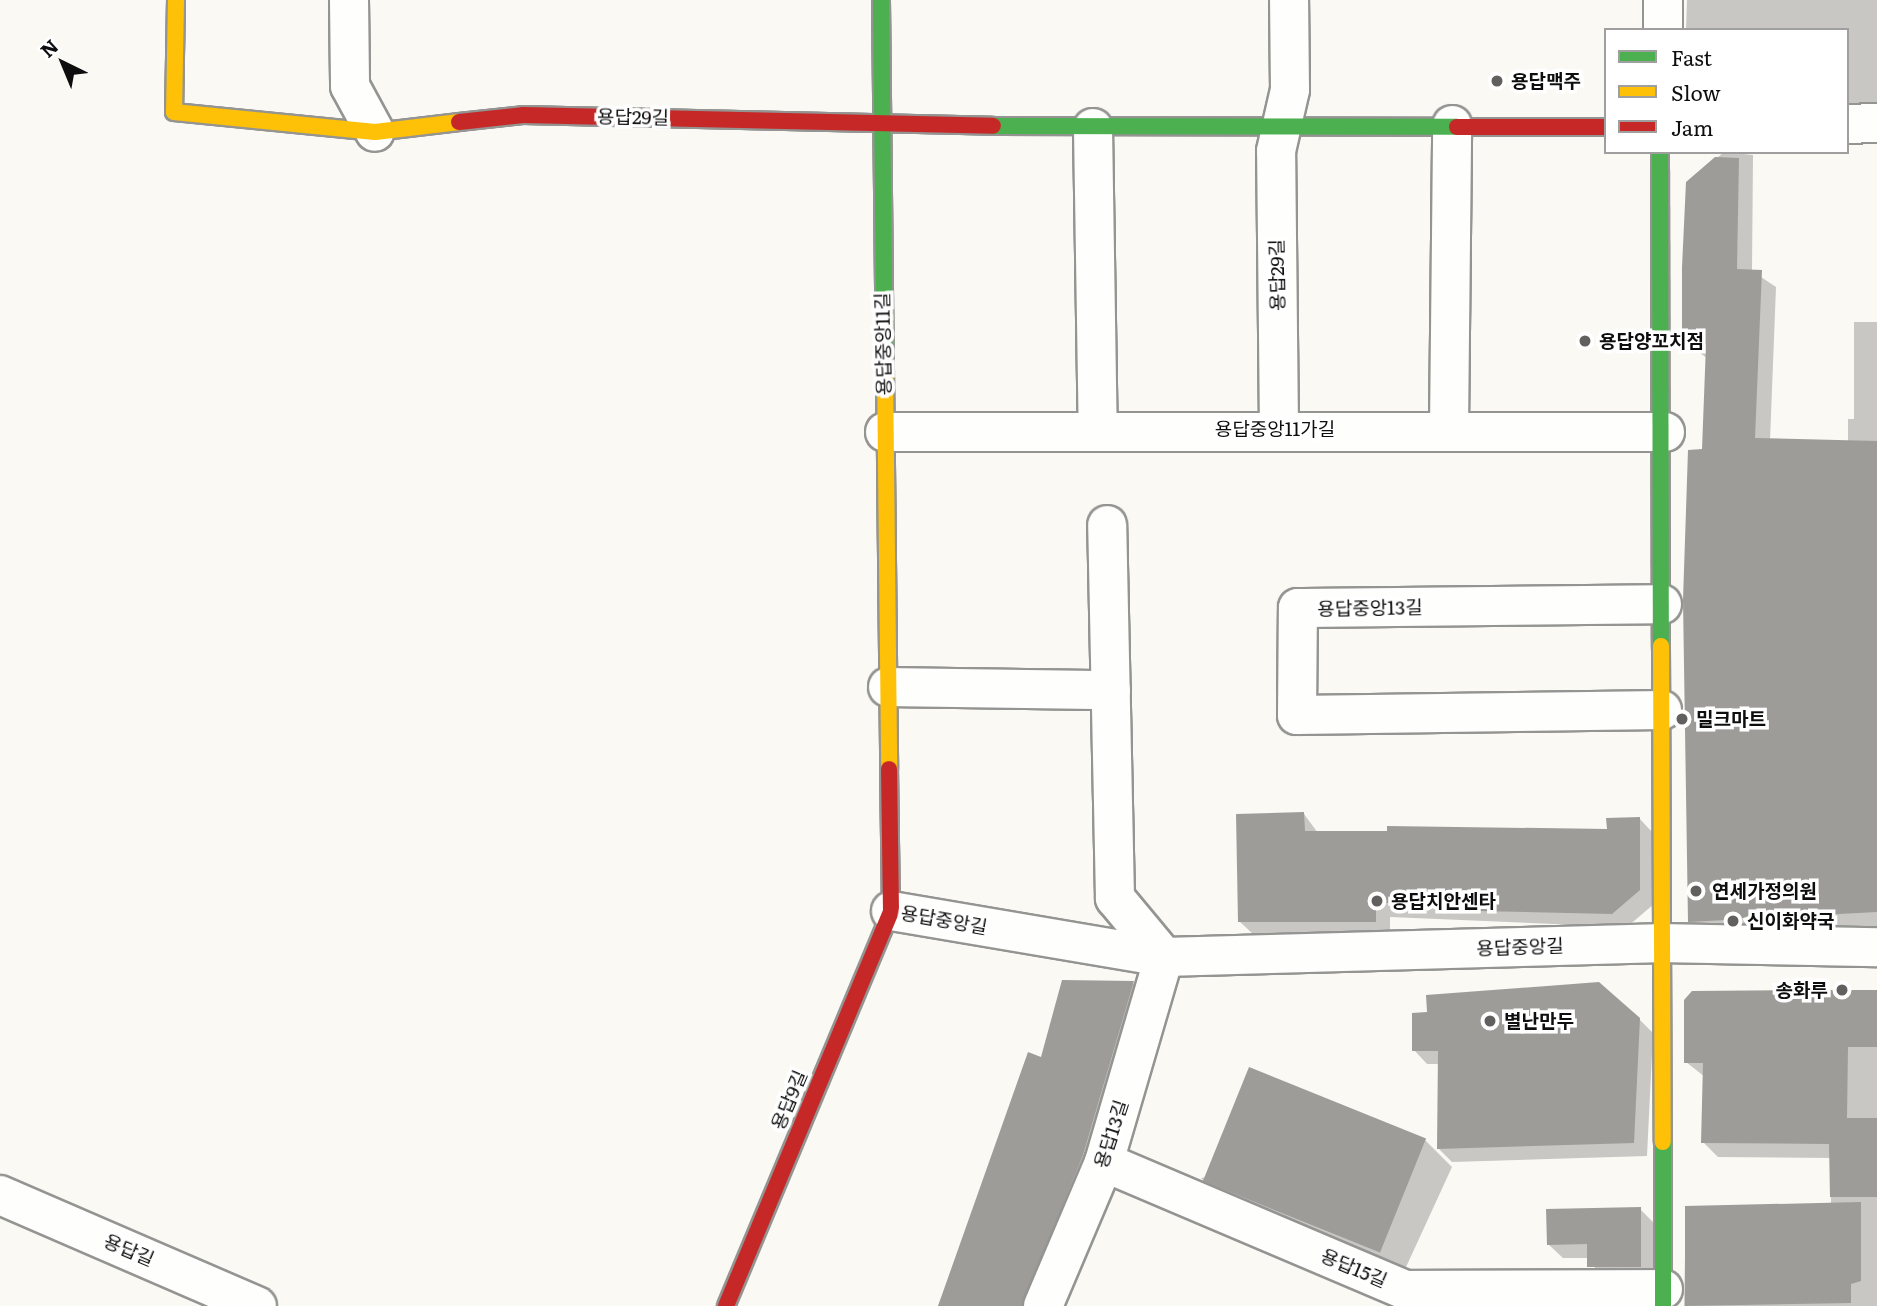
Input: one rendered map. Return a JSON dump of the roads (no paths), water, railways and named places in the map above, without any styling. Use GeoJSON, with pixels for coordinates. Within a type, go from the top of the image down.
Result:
{"type":"FeatureCollection","features":[{"type":"Feature","properties":{"kind":"street","name":"용답29길"},"geometry":{"type":"LineString","coordinates":[[177,0],[174,112],[375,132],[523,115],[880,119],[1093,128],[1286,124],[1604,127]]}},
{"type":"Feature","properties":{"kind":"street"},"geometry":{"type":"LineString","coordinates":[[349,0],[350,86],[375,132]]}},
{"type":"Feature","properties":{"kind":"street","name":"용답중앙11길"},"geometry":{"type":"LineString","coordinates":[[881,0],[880,119],[891,911]]}},
{"type":"Feature","properties":{"kind":"street","name":"용답29길"},"geometry":{"type":"LineString","coordinates":[[1279,428],[1276,151],[1286,124],[1289,0]]}},
{"type":"Feature","properties":{"kind":"street"},"geometry":{"type":"LineString","coordinates":[[1662,28],[1663,0]]}},
{"type":"Feature","properties":{"kind":"street"},"geometry":{"type":"LineString","coordinates":[[1849,124],[1877,123]]}},
{"type":"Feature","properties":{"kind":"street"},"geometry":{"type":"LineString","coordinates":[[1449,429],[1452,125]]}},
{"type":"Feature","properties":{"kind":"street"},"geometry":{"type":"LineString","coordinates":[[1093,128],[1098,430]]}},
{"type":"Feature","properties":{"kind":"street"},"geometry":{"type":"LineString","coordinates":[[1659,943],[1665,432],[1660,154]]}},
{"type":"Feature","properties":{"kind":"street","name":"용답중앙11가길"},"geometry":{"type":"LineString","coordinates":[[885,432],[1279,428],[1665,432]]}},
{"type":"Feature","properties":{"kind":"street"},"geometry":{"type":"LineString","coordinates":[[1107,525],[1115,898],[1164,957]]}},
{"type":"Feature","properties":{"kind":"street","name":"용답중앙13길"},"geometry":{"type":"LineString","coordinates":[[1662,604],[1298,608],[1297,715],[1662,710]]}},
{"type":"Feature","properties":{"kind":"street"},"geometry":{"type":"LineString","coordinates":[[888,687],[1111,690]]}},
{"type":"Feature","properties":{"kind":"street","name":"용답중앙길"},"geometry":{"type":"LineString","coordinates":[[891,911],[1164,957],[1659,943],[1877,947]]}},
{"type":"Feature","properties":{"kind":"street","name":"용답9길"},"geometry":{"type":"LineString","coordinates":[[726,1306],[891,911]]}},
{"type":"Feature","properties":{"kind":"street","name":"용답15길"},"geometry":{"type":"LineString","coordinates":[[1104,1162],[1406,1290],[1663,1298],[1659,943]]}},
{"type":"Feature","properties":{"kind":"street","name":"용답13길"},"geometry":{"type":"LineString","coordinates":[[1043,1306],[1104,1162],[1164,957]]}},
{"type":"Feature","properties":{"kind":"street","name":"용답길"},"geometry":{"type":"LineString","coordinates":[[0,1195],[257,1306]]}},
{"type":"Feature","properties":{"kind":"place","name":"용답맥주"},"geometry":{"type":"Point","coordinates":[1497,81]}},
{"type":"Feature","properties":{"kind":"place","name":"용답양꼬치점"},"geometry":{"type":"Point","coordinates":[1585,341]}},
{"type":"Feature","properties":{"kind":"place","name":"밀크마트"},"geometry":{"type":"Point","coordinates":[1682,719]}},
{"type":"Feature","properties":{"kind":"place","name":"연세가정의원"},"geometry":{"type":"Point","coordinates":[1696,891]}},
{"type":"Feature","properties":{"kind":"place","name":"용답치안센타"},"geometry":{"type":"Point","coordinates":[1377,901]}},
{"type":"Feature","properties":{"kind":"place","name":"신이화약국"},"geometry":{"type":"Point","coordinates":[1733,921]}},
{"type":"Feature","properties":{"kind":"place","name":"송화루"},"geometry":{"type":"Point","coordinates":[1842,990]}},
{"type":"Feature","properties":{"kind":"place","name":"별난만두"},"geometry":{"type":"Point","coordinates":[1490,1021]}}]}
